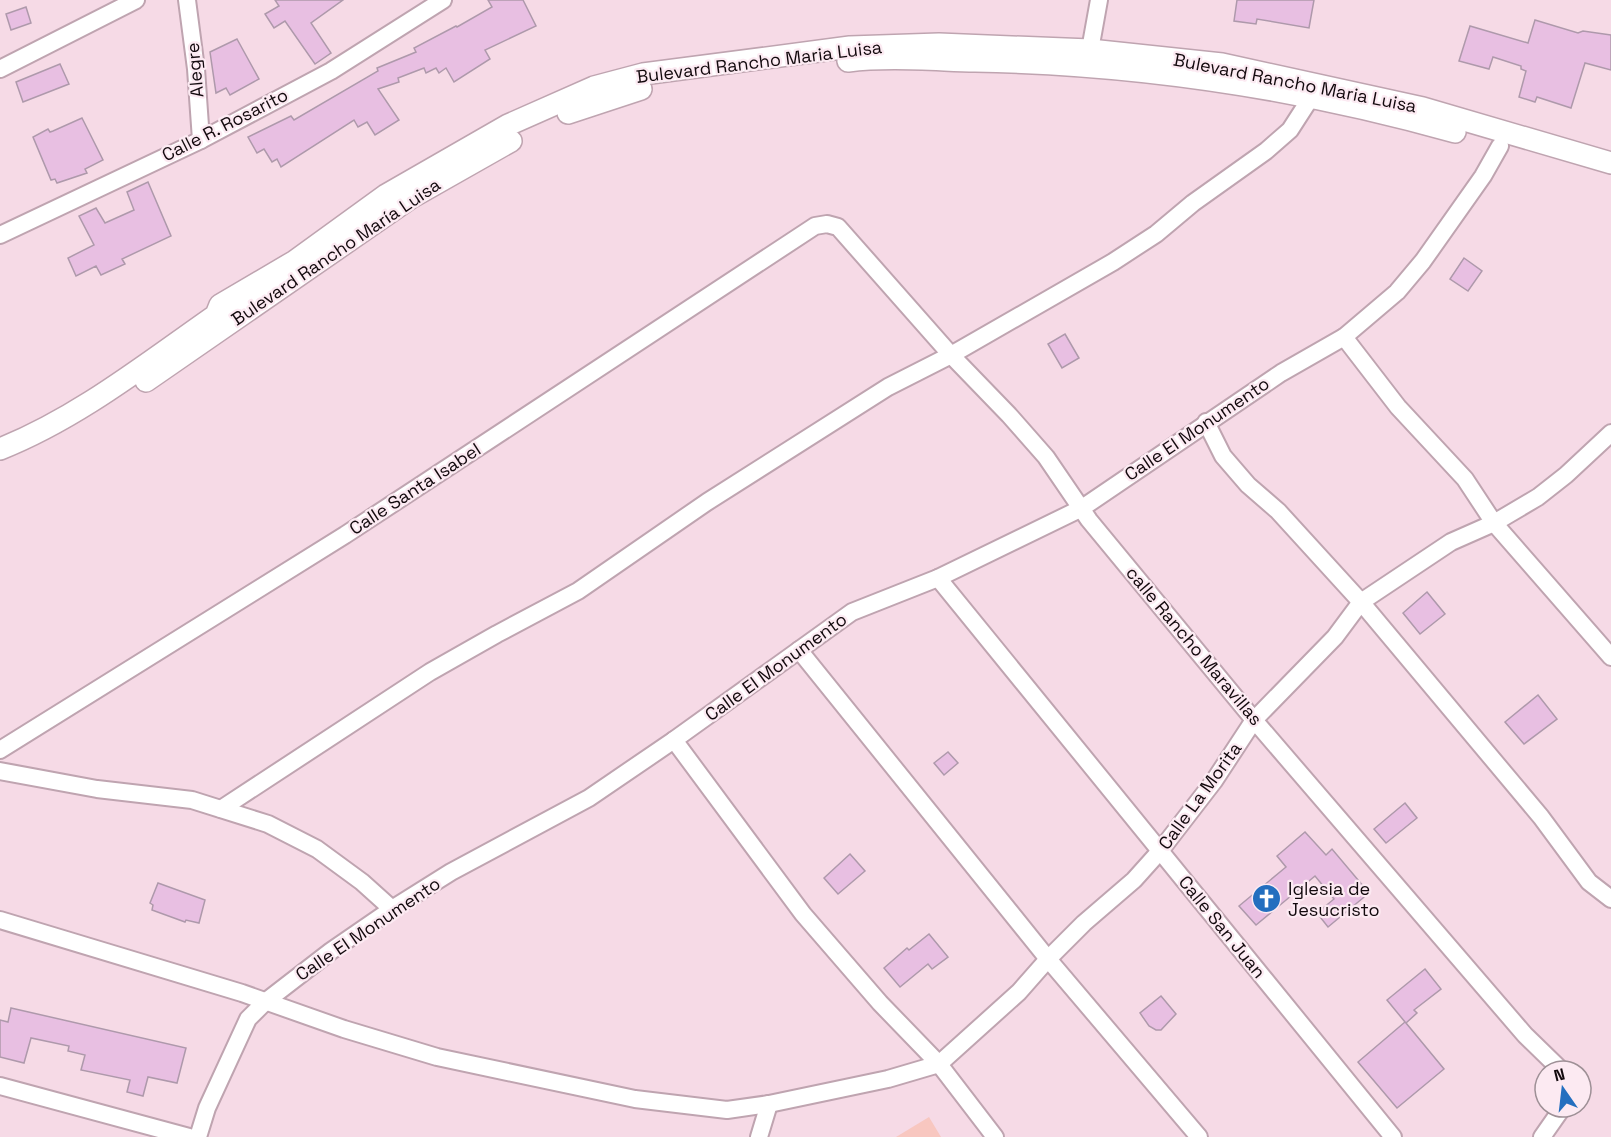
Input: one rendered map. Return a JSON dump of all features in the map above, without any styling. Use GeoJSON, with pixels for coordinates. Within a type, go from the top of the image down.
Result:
{"type":"FeatureCollection","features":[{"type":"Feature","properties":{"kind":"street"},"geometry":{"type":"LineString","coordinates":[[0,69],[136,0]]}},
{"type":"Feature","properties":{"kind":"street","name":"Alegre"},"geometry":{"type":"LineString","coordinates":[[187,0],[196,69],[201,140]]}},
{"type":"Feature","properties":{"kind":"street","name":"Calle R. Rosarito"},"geometry":{"type":"LineString","coordinates":[[0,235],[201,140],[331,71],[443,0]]}},
{"type":"Feature","properties":{"kind":"street"},"geometry":{"type":"LineString","coordinates":[[1090,50],[1099,0]]}},
{"type":"Feature","properties":{"kind":"street","name":"Bulevard Rancho Maria Luisa"},"geometry":{"type":"LineString","coordinates":[[0,449],[74,411],[216,315],[220,305],[295,261],[386,195],[508,125],[594,87],[642,74],[850,46],[939,44],[1139,54],[1222,64],[1424,108],[1611,163]]}},
{"type":"Feature","properties":{"kind":"street","name":"Bulevard Rancho María Luisa"},"geometry":{"type":"LineString","coordinates":[[0,464],[48,442],[136,388],[412,197],[541,124],[591,104],[635,90],[854,61],[1044,62],[1148,71],[1215,80],[1431,126],[1611,178]]}},
{"type":"Feature","properties":{"kind":"street"},"geometry":{"type":"LineString","coordinates":[[221,809],[430,672],[578,591],[707,502],[888,387],[951,355],[1113,262],[1156,234],[1193,203],[1266,151],[1290,130],[1310,99]]}},
{"type":"Feature","properties":{"kind":"street","name":"Calle El Monumento"},"geometry":{"type":"LineString","coordinates":[[198,1137],[207,1108],[248,1019],[265,1002],[331,951],[451,872],[589,798],[852,612],[938,578],[1082,508],[1281,373],[1344,337],[1397,292],[1423,261],[1478,184],[1500,146]]}},
{"type":"Feature","properties":{"kind":"street","name":"calle Rancho Maravillas"},"geometry":{"type":"LineString","coordinates":[[827,224],[838,227],[951,355],[1046,457],[1089,520],[1254,720],[1519,1029],[1550,1059]]}},
{"type":"Feature","properties":{"kind":"street","name":"Calle Santa Isabel"},"geometry":{"type":"LineString","coordinates":[[0,750],[335,541],[815,226],[827,224]]}},
{"type":"Feature","properties":{"kind":"street"},"geometry":{"type":"LineString","coordinates":[[1344,337],[1398,407],[1465,479],[1494,523],[1611,657]]}},
{"type":"Feature","properties":{"kind":"street"},"geometry":{"type":"LineString","coordinates":[[1206,422],[1223,456],[1278,511],[1360,603],[1540,817],[1589,882],[1611,900]]}},
{"type":"Feature","properties":{"kind":"street","name":"Calle La Morita"},"geometry":{"type":"LineString","coordinates":[[939,1064],[1019,992],[1084,923],[1134,880],[1160,851],[1214,781],[1254,720],[1335,637],[1360,603],[1451,542],[1494,523],[1538,497],[1566,475],[1611,433]]}},
{"type":"Feature","properties":{"kind":"street","name":"Calle San Juan"},"geometry":{"type":"LineString","coordinates":[[938,578],[1393,1137]]}},
{"type":"Feature","properties":{"kind":"street"},"geometry":{"type":"LineString","coordinates":[[799,650],[1048,959],[1199,1137]]}},
{"type":"Feature","properties":{"kind":"street"},"geometry":{"type":"LineString","coordinates":[[674,740],[803,914],[880,1003],[939,1064],[995,1137]]}},
{"type":"Feature","properties":{"kind":"street"},"geometry":{"type":"LineString","coordinates":[[0,771],[97,789],[192,800],[268,824],[317,849],[362,882],[392,909]]}},
{"type":"Feature","properties":{"kind":"street"},"geometry":{"type":"LineString","coordinates":[[0,920],[242,993],[437,1057],[635,1099],[727,1110],[769,1104],[888,1079],[939,1064]]}},
{"type":"Feature","properties":{"kind":"street"},"geometry":{"type":"LineString","coordinates":[[0,1086],[189,1137]]}},
{"type":"Feature","properties":{"kind":"street"},"geometry":{"type":"LineString","coordinates":[[759,1137],[769,1104]]}},
{"type":"Feature","properties":{"kind":"street"},"geometry":{"type":"LineString","coordinates":[[1542,1137],[1555,1119]]}},
{"type":"Feature","properties":{"kind":"shaded area"},"geometry":{"type":"Polygon","coordinates":[[[929,1117],[941,1137],[896,1137],[929,1117]]]}},
{"type":"Feature","properties":{"kind":"building"},"geometry":{"type":"Polygon","coordinates":[[[275,0],[343,0],[311,23],[331,53],[315,64],[285,21],[274,28],[265,14],[279,6],[275,0]]]}},
{"type":"Feature","properties":{"kind":"building"},"geometry":{"type":"Polygon","coordinates":[[[488,0],[523,0],[536,26],[485,50],[490,59],[454,82],[446,68],[439,73],[436,68],[426,73],[424,68],[398,78],[399,82],[378,89],[399,120],[375,135],[367,122],[358,127],[354,120],[281,167],[277,159],[272,162],[264,149],[257,153],[248,137],[291,116],[294,120],[378,71],[377,68],[416,52],[414,48],[492,7],[488,0]]]}},
{"type":"Feature","properties":{"kind":"building"},"geometry":{"type":"Polygon","coordinates":[[[1237,0],[1314,0],[1309,28],[1257,19],[1256,24],[1234,21],[1237,0]]]}},
{"type":"Feature","properties":{"kind":"building"},"geometry":{"type":"Polygon","coordinates":[[[26,7],[31,23],[11,30],[6,14],[26,7]]]}},
{"type":"Feature","properties":{"kind":"building"},"geometry":{"type":"Polygon","coordinates":[[[1535,20],[1578,33],[1583,31],[1611,35],[1611,70],[1585,63],[1571,108],[1537,97],[1535,102],[1519,97],[1526,71],[1521,69],[1521,66],[1493,57],[1489,69],[1459,61],[1470,26],[1528,43],[1535,20]]]}},
{"type":"Feature","properties":{"kind":"building"},"geometry":{"type":"Polygon","coordinates":[[[237,39],[259,79],[230,95],[226,88],[216,93],[210,52],[237,39]]]}},
{"type":"Feature","properties":{"kind":"building"},"geometry":{"type":"Polygon","coordinates":[[[60,64],[69,84],[23,102],[16,82],[60,64]]]}},
{"type":"Feature","properties":{"kind":"building"},"geometry":{"type":"Polygon","coordinates":[[[82,118],[103,160],[85,169],[87,173],[57,183],[55,179],[51,180],[33,137],[48,129],[50,132],[82,118]]]}},
{"type":"Feature","properties":{"kind":"building"},"geometry":{"type":"Polygon","coordinates":[[[148,182],[171,236],[122,259],[125,264],[101,275],[96,266],[76,276],[68,258],[94,245],[79,216],[96,208],[105,223],[134,210],[127,192],[148,182]]]}},
{"type":"Feature","properties":{"kind":"building"},"geometry":{"type":"Polygon","coordinates":[[[1464,258],[1482,271],[1468,291],[1450,279],[1464,258]]]}},
{"type":"Feature","properties":{"kind":"building"},"geometry":{"type":"Polygon","coordinates":[[[1065,334],[1079,358],[1062,368],[1048,344],[1065,334]]]}},
{"type":"Feature","properties":{"kind":"building"},"geometry":{"type":"Polygon","coordinates":[[[1427,592],[1445,614],[1420,634],[1403,613],[1427,592]]]}},
{"type":"Feature","properties":{"kind":"building"},"geometry":{"type":"Polygon","coordinates":[[[1538,695],[1557,719],[1524,744],[1505,722],[1538,695]]]}},
{"type":"Feature","properties":{"kind":"building"},"geometry":{"type":"Polygon","coordinates":[[[948,752],[958,763],[944,775],[934,763],[948,752]]]}},
{"type":"Feature","properties":{"kind":"building"},"geometry":{"type":"Polygon","coordinates":[[[1405,803],[1417,818],[1386,843],[1374,829],[1405,803]]]}},
{"type":"Feature","properties":{"kind":"building"},"geometry":{"type":"Polygon","coordinates":[[[1305,832],[1326,855],[1332,849],[1369,893],[1328,927],[1317,913],[1334,899],[1315,876],[1256,925],[1239,906],[1286,867],[1277,856],[1305,832]]]}},
{"type":"Feature","properties":{"kind":"building"},"geometry":{"type":"Polygon","coordinates":[[[850,854],[865,871],[838,894],[824,878],[850,854]]]}},
{"type":"Feature","properties":{"kind":"building"},"geometry":{"type":"Polygon","coordinates":[[[158,883],[205,900],[199,923],[186,920],[185,922],[152,910],[153,905],[150,903],[158,883]]]}},
{"type":"Feature","properties":{"kind":"building"},"geometry":{"type":"Polygon","coordinates":[[[929,934],[948,957],[932,969],[928,964],[900,987],[884,968],[907,948],[909,950],[929,934]]]}},
{"type":"Feature","properties":{"kind":"building"},"geometry":{"type":"Polygon","coordinates":[[[1425,969],[1441,989],[1414,1010],[1417,1013],[1406,1023],[1444,1069],[1397,1108],[1358,1062],[1405,1022],[1387,1000],[1425,969]]]}},
{"type":"Feature","properties":{"kind":"building"},"geometry":{"type":"Polygon","coordinates":[[[1161,996],[1176,1014],[1161,1030],[1156,1030],[1149,1026],[1140,1013],[1161,996]]]}},
{"type":"Feature","properties":{"kind":"building"},"geometry":{"type":"Polygon","coordinates":[[[11,1008],[186,1048],[177,1083],[148,1077],[143,1096],[127,1092],[130,1080],[81,1070],[85,1055],[68,1051],[69,1046],[31,1038],[24,1063],[0,1057],[0,1020],[8,1022],[11,1008]]]}},
{"type":"Feature","properties":{"kind":"place","name":"Iglesia de Jesucristo"},"geometry":{"type":"Point","coordinates":[1267,899]}}]}
